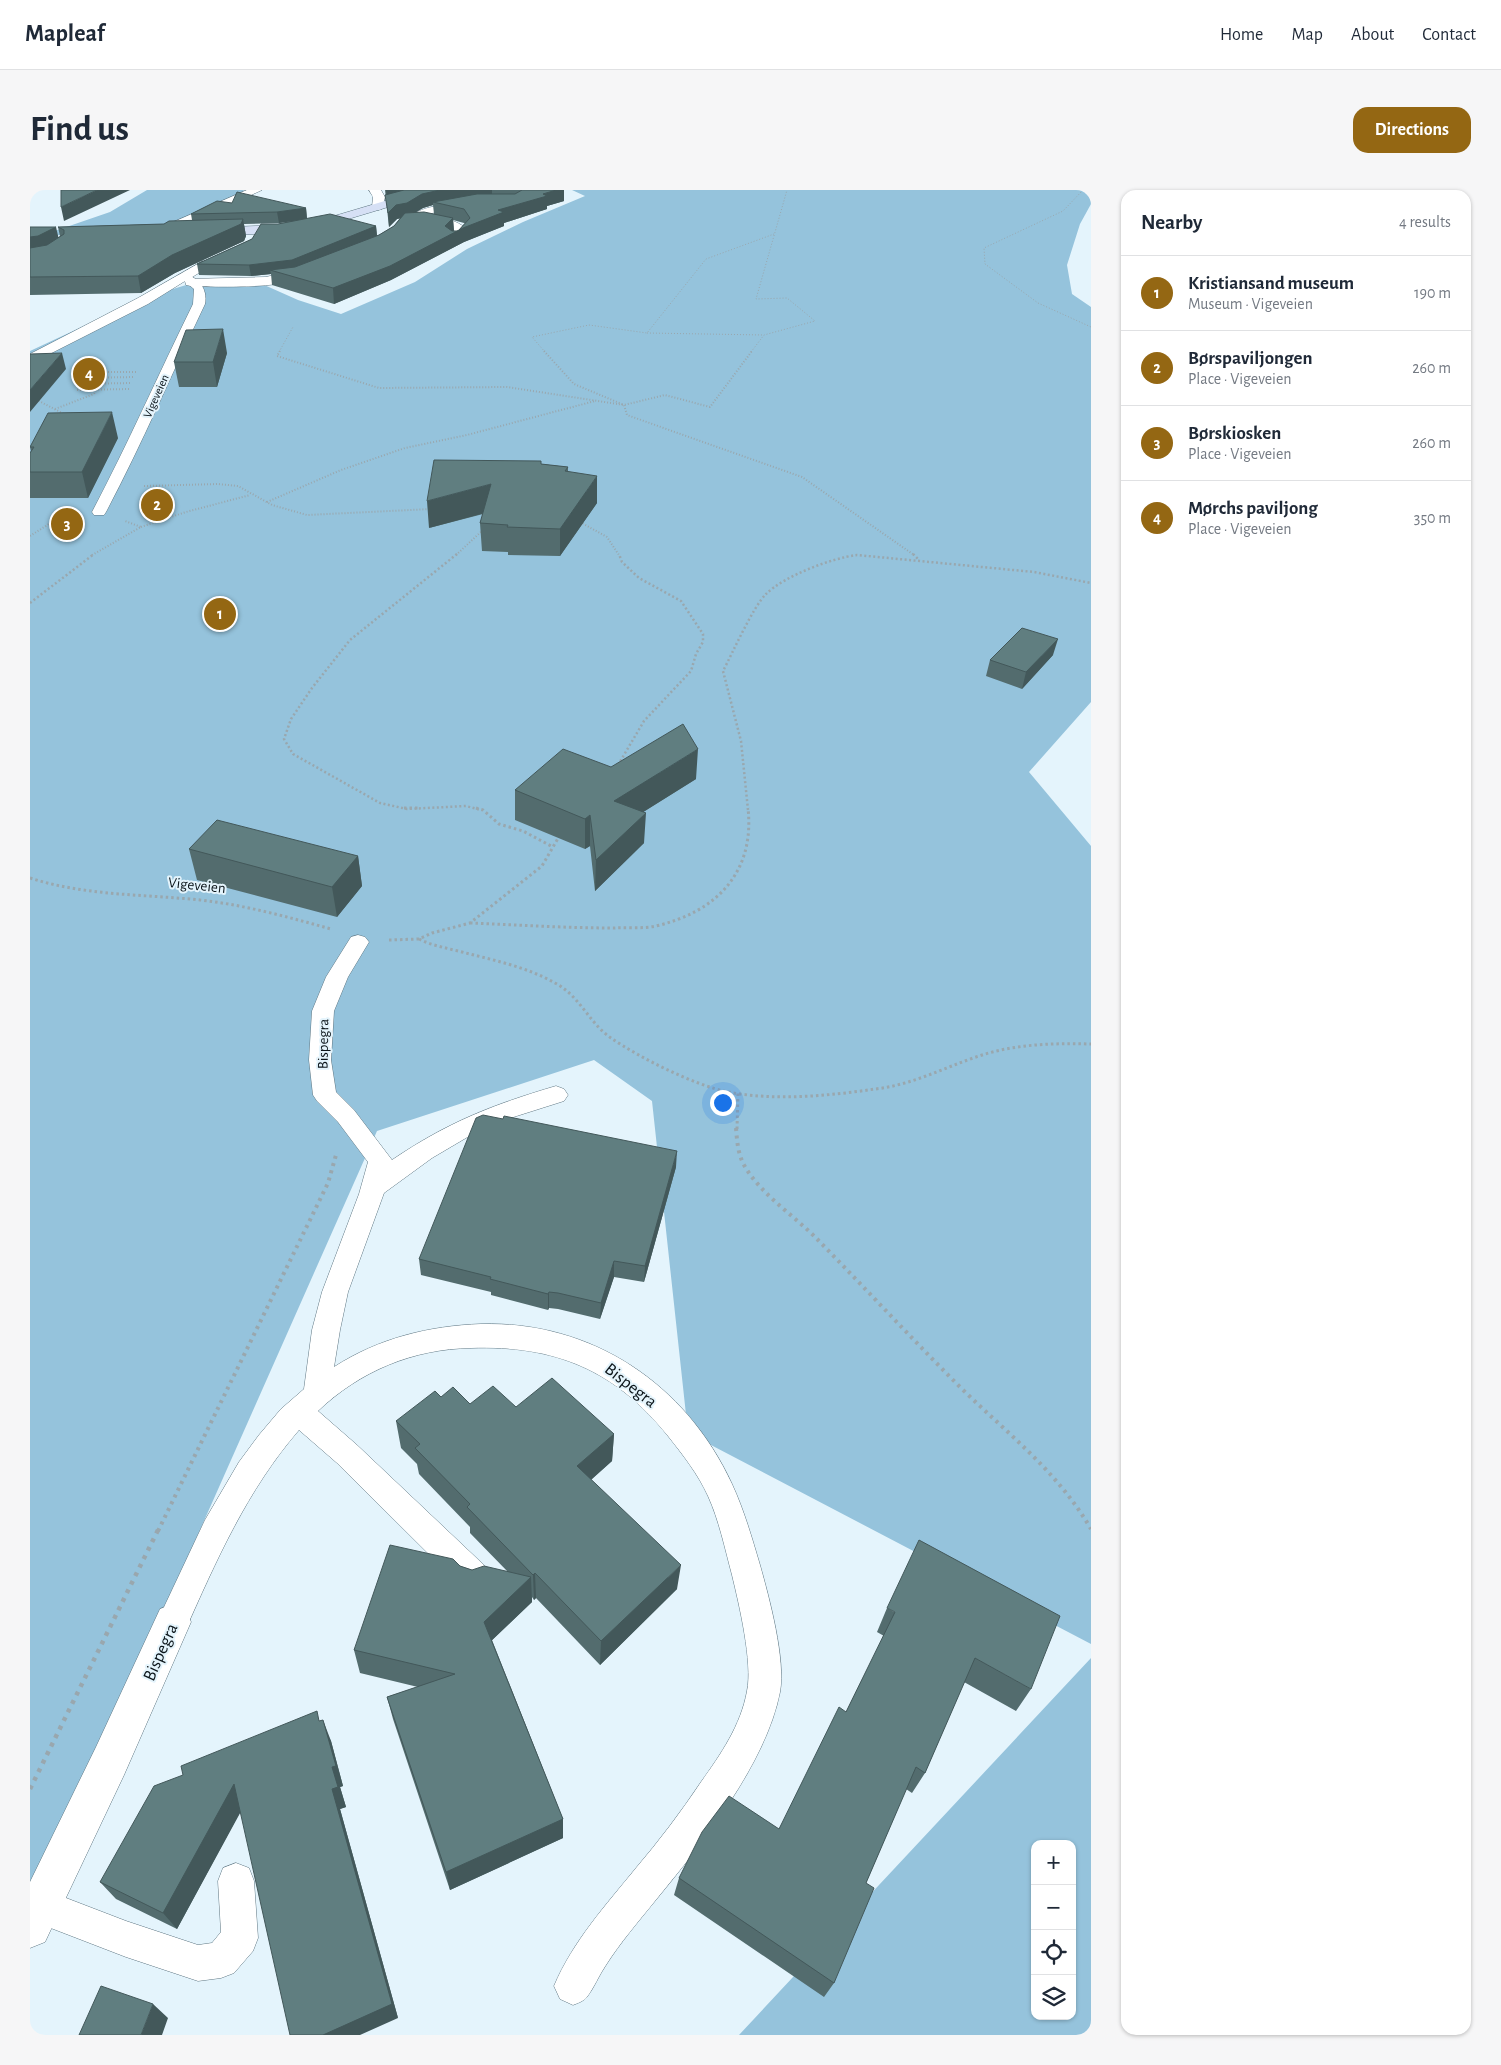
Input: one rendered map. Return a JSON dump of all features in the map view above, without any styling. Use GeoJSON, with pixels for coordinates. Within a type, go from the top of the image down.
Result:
{"type":"FeatureCollection","features":[{"type":"Feature","properties":{"kind":"street"},"geometry":{"type":"LineString","coordinates":[[154,233],[256,190]]}},
{"type":"Feature","properties":{"kind":"street"},"geometry":{"type":"LineString","coordinates":[[375,190],[379,197],[378,207]]}},
{"type":"Feature","properties":{"kind":"street"},"geometry":{"type":"LineString","coordinates":[[154,233],[256,230],[325,222],[434,190]]}},
{"type":"Feature","properties":{"kind":"street"},"geometry":{"type":"LineString","coordinates":[[406,222],[430,220],[458,228],[463,232],[454,240]]}},
{"type":"Feature","properties":{"kind":"street"},"geometry":{"type":"LineString","coordinates":[[249,245],[254,239],[256,230]]}},
{"type":"Feature","properties":{"kind":"street"},"geometry":{"type":"LineString","coordinates":[[30,360],[102,321],[187,279],[217,258]]}},
{"type":"Feature","properties":{"kind":"street"},"geometry":{"type":"LineString","coordinates":[[187,279],[210,283],[280,279],[296,276],[320,266]]}},
{"type":"Feature","properties":{"kind":"street","name":"Bispegra"},"geometry":{"type":"LineString","coordinates":[[35,1917],[110,1762],[173,1622]]}},
{"type":"Feature","properties":{"kind":"lane"},"geometry":{"type":"LineString","coordinates":[[406,222],[428,212],[477,204]]}},
{"type":"Feature","properties":{"kind":"lane","name":"Vigeveien"},"geometry":{"type":"LineString","coordinates":[[99,512],[113,487],[199,304],[202,294],[199,287],[187,279]]}},
{"type":"Feature","properties":{"kind":"lane","name":"Bispegra"},"geometry":{"type":"LineString","coordinates":[[308,1403],[335,1293],[353,1239],[375,1186],[381,1161],[346,1116],[325,1094],[320,1060],[320,1035],[324,1011],[337,977],[358,942]]}},
{"type":"Feature","properties":{"kind":"lane"},"geometry":{"type":"LineString","coordinates":[[375,1186],[426,1151],[475,1122],[556,1095]]}},
{"type":"Feature","properties":{"kind":"lane","name":"Bispegra"},"geometry":{"type":"LineString","coordinates":[[173,1622],[231,1498],[271,1439],[308,1403],[375,1357],[439,1338],[501,1335],[559,1344],[608,1364],[650,1396],[698,1452],[721,1492],[738,1543],[754,1607],[762,1649],[764,1686],[758,1709],[743,1748],[732,1768],[682,1840],[586,1960],[572,1986]]}},
{"type":"Feature","properties":{"kind":"lane"},"geometry":{"type":"LineString","coordinates":[[308,1403],[347,1454],[475,1578]]}},
{"type":"Feature","properties":{"kind":"lane"},"geometry":{"type":"LineString","coordinates":[[35,1917],[126,1939],[198,1963],[221,1960],[240,1938],[236,1881]]}},
{"type":"Feature","properties":{"kind":"path"},"geometry":{"type":"LineString","coordinates":[[624,405],[574,384],[532,337],[589,325],[647,332],[764,335],[815,321],[787,298],[756,299],[787,190]]}},
{"type":"Feature","properties":{"kind":"path"},"geometry":{"type":"LineString","coordinates":[[1083,190],[1063,210],[984,248],[985,264],[1038,303],[1091,327]]}},
{"type":"Feature","properties":{"kind":"path"},"geometry":{"type":"LineString","coordinates":[[647,332],[706,259],[774,234]]}},
{"type":"Feature","properties":{"kind":"path"},"geometry":{"type":"LineString","coordinates":[[293,327],[277,356],[379,388],[507,387],[624,405],[665,394],[710,407],[764,335]]}},
{"type":"Feature","properties":{"kind":"path"},"geometry":{"type":"LineString","coordinates":[[114,390],[122,372]]}},
{"type":"Feature","properties":{"kind":"path"},"geometry":{"type":"LineString","coordinates":[[55,410],[94,394],[102,377]]}},
{"type":"Feature","properties":{"kind":"path"},"geometry":{"type":"LineString","coordinates":[[78,378],[137,377]]}},
{"type":"Feature","properties":{"kind":"path"},"geometry":{"type":"LineString","coordinates":[[75,384],[135,383]]}},
{"type":"Feature","properties":{"kind":"path"},"geometry":{"type":"LineString","coordinates":[[77,390],[131,389]]}},
{"type":"Feature","properties":{"kind":"path"},"geometry":{"type":"LineString","coordinates":[[30,399],[36,399],[68,417]]}},
{"type":"Feature","properties":{"kind":"path"},"geometry":{"type":"LineString","coordinates":[[267,502],[341,470],[405,448],[467,435],[597,401]]}},
{"type":"Feature","properties":{"kind":"path"},"geometry":{"type":"LineString","coordinates":[[624,405],[627,415],[802,477],[910,551],[918,560]]}},
{"type":"Feature","properties":{"kind":"path"},"geometry":{"type":"LineString","coordinates":[[113,487],[218,484],[238,486],[267,502],[307,515],[431,509]]}},
{"type":"Feature","properties":{"kind":"path"},"geometry":{"type":"LineString","coordinates":[[30,603],[100,549],[141,527],[251,494]]}},
{"type":"Feature","properties":{"kind":"path"},"geometry":{"type":"LineString","coordinates":[[30,536],[63,515],[99,512],[141,527]]}},
{"type":"Feature","properties":{"kind":"path"},"geometry":{"type":"LineString","coordinates":[[574,519],[607,537],[622,560],[639,578],[681,601],[703,634],[703,642],[696,654],[691,671],[644,721],[614,771]]}},
{"type":"Feature","properties":{"kind":"path"},"geometry":{"type":"LineString","coordinates":[[489,524],[463,549],[350,640],[312,688],[291,719],[284,738],[294,754],[380,803],[407,809],[466,806],[483,810],[499,824],[522,831],[553,847]]}},
{"type":"Feature","properties":{"kind":"path"},"geometry":{"type":"LineString","coordinates":[[358,942],[419,939],[432,933],[470,923],[577,928],[654,927],[692,914],[709,903],[729,884],[739,871],[745,858],[748,839],[748,795],[741,741],[723,671],[766,594],[786,580],[839,557],[857,555],[1034,572],[1091,583]]}},
{"type":"Feature","properties":{"kind":"path"},"geometry":{"type":"LineString","coordinates":[[470,923],[542,866],[562,832]]}},
{"type":"Feature","properties":{"kind":"path","name":"Vigeveien"},"geometry":{"type":"LineString","coordinates":[[30,878],[51,886],[94,893],[200,900],[236,905],[337,931],[358,942]]}},
{"type":"Feature","properties":{"kind":"path"},"geometry":{"type":"LineString","coordinates":[[419,939],[465,952],[554,982],[576,996],[606,1035],[622,1046],[727,1092],[815,1094],[885,1088],[920,1082],[978,1057],[1014,1046],[1051,1043],[1091,1044]]}},
{"type":"Feature","properties":{"kind":"path"},"geometry":{"type":"LineString","coordinates":[[738,1092],[736,1107],[740,1155],[749,1174],[804,1226],[962,1389],[1049,1470],[1064,1487],[1091,1529]]}},
{"type":"Feature","properties":{"kind":"path"},"geometry":{"type":"LineString","coordinates":[[30,1789],[328,1183],[346,1116]]}},
{"type":"Feature","properties":{"kind":"shaded area"},"geometry":{"type":"Polygon","coordinates":[[[147,190],[244,190],[242,193],[166,236],[43,235],[110,212],[147,190]]]}},
{"type":"Feature","properties":{"kind":"shaded area"},"geometry":{"type":"Polygon","coordinates":[[[572,190],[1091,190],[1091,204],[1080,224],[1067,265],[1072,294],[1091,307],[1091,702],[1029,772],[1091,846],[1091,1644],[688,1433],[652,1101],[594,1060],[377,1131],[42,1886],[30,1884],[30,351],[146,297],[193,283],[262,284],[298,300],[341,314],[415,282],[467,249],[523,222],[585,196],[572,190]]]}},
{"type":"Feature","properties":{"kind":"shaded area"},"geometry":{"type":"Polygon","coordinates":[[[1091,1658],[1091,2035],[739,2035],[1091,1658]]]}},
{"type":"Feature","properties":{"kind":"building"},"geometry":{"type":"Polygon","coordinates":[[[61,190],[97,190],[61,207],[61,190]]]}},
{"type":"Feature","properties":{"kind":"building"},"geometry":{"type":"Polygon","coordinates":[[[404,190],[440,190],[422,194],[407,203],[396,205],[388,213],[385,195],[404,190]]]}},
{"type":"Feature","properties":{"kind":"building"},"geometry":{"type":"Polygon","coordinates":[[[522,190],[556,190],[543,194],[547,196],[498,210],[504,212],[459,230],[470,218],[464,209],[433,202],[477,194],[515,194],[522,190]]]}},
{"type":"Feature","properties":{"kind":"building"},"geometry":{"type":"Polygon","coordinates":[[[237,192],[306,208],[277,212],[191,214],[217,201],[232,203],[237,192]]]}},
{"type":"Feature","properties":{"kind":"building"},"geometry":{"type":"Polygon","coordinates":[[[424,212],[453,218],[445,226],[452,231],[457,231],[390,266],[333,288],[270,270],[295,267],[379,235],[394,226],[405,213],[424,212]]]}},
{"type":"Feature","properties":{"kind":"building"},"geometry":{"type":"Polygon","coordinates":[[[330,214],[376,226],[292,260],[249,265],[197,264],[252,239],[261,224],[278,224],[330,214]]]}},
{"type":"Feature","properties":{"kind":"building"},"geometry":{"type":"Polygon","coordinates":[[[243,219],[241,224],[172,255],[138,276],[30,277],[30,248],[47,245],[64,234],[64,230],[58,227],[164,224],[169,221],[243,219]]]}},
{"type":"Feature","properties":{"kind":"building"},"geometry":{"type":"Polygon","coordinates":[[[30,227],[56,227],[38,236],[30,237],[30,227]]]}},
{"type":"Feature","properties":{"kind":"building"},"geometry":{"type":"Polygon","coordinates":[[[223,329],[213,362],[174,362],[186,330],[223,329]]]}},
{"type":"Feature","properties":{"kind":"building"},"geometry":{"type":"Polygon","coordinates":[[[62,353],[30,390],[30,354],[62,353]]]}},
{"type":"Feature","properties":{"kind":"building"},"geometry":{"type":"Polygon","coordinates":[[[112,412],[82,472],[30,472],[30,453],[34,447],[30,447],[48,413],[112,412]]]}},
{"type":"Feature","properties":{"kind":"building"},"geometry":{"type":"Polygon","coordinates":[[[434,460],[541,461],[541,464],[568,467],[565,471],[597,476],[560,529],[507,527],[508,525],[480,523],[491,484],[427,501],[434,460]]]}},
{"type":"Feature","properties":{"kind":"building"},"geometry":{"type":"Polygon","coordinates":[[[1022,628],[1058,639],[1026,672],[990,660],[1022,628]]]}},
{"type":"Feature","properties":{"kind":"building"},"geometry":{"type":"Polygon","coordinates":[[[683,724],[698,749],[614,801],[646,813],[596,860],[590,815],[585,819],[515,790],[563,749],[611,767],[683,724]]]}},
{"type":"Feature","properties":{"kind":"building"},"geometry":{"type":"Polygon","coordinates":[[[217,820],[358,856],[332,887],[189,849],[217,820]]]}},
{"type":"Feature","properties":{"kind":"building"},"geometry":{"type":"Polygon","coordinates":[[[483,1115],[503,1119],[504,1116],[677,1151],[645,1266],[614,1261],[601,1303],[558,1293],[549,1292],[548,1294],[419,1259],[476,1118],[483,1115]]]}},
{"type":"Feature","properties":{"kind":"building"},"geometry":{"type":"Polygon","coordinates":[[[552,1378],[614,1434],[577,1466],[681,1565],[601,1641],[467,1507],[470,1504],[415,1448],[420,1444],[396,1421],[435,1391],[441,1397],[453,1387],[470,1404],[493,1386],[516,1407],[552,1378]]]}},
{"type":"Feature","properties":{"kind":"building"},"geometry":{"type":"Polygon","coordinates":[[[919,1540],[1060,1616],[1031,1689],[975,1658],[925,1773],[916,1767],[866,1883],[874,1888],[834,1983],[679,1878],[702,1832],[729,1796],[779,1829],[839,1707],[846,1712],[895,1612],[887,1608],[919,1540]]]}},
{"type":"Feature","properties":{"kind":"building"},"geometry":{"type":"Polygon","coordinates":[[[390,1545],[453,1559],[460,1566],[472,1570],[484,1566],[531,1577],[484,1622],[563,1819],[446,1872],[387,1697],[455,1674],[354,1650],[390,1545]]]}},
{"type":"Feature","properties":{"kind":"building"},"geometry":{"type":"Polygon","coordinates":[[[317,1711],[319,1721],[323,1720],[336,1766],[332,1767],[338,1787],[332,1789],[392,2004],[323,2035],[290,2035],[234,1784],[163,1913],[100,1882],[154,1786],[183,1775],[181,1766],[317,1711]]]}},
{"type":"Feature","properties":{"kind":"building"},"geometry":{"type":"Polygon","coordinates":[[[101,1986],[153,2004],[141,2035],[79,2035],[101,1986]]]}},
{"type":"Feature","properties":{"kind":"place","name":"Mørchs paviljong"},"geometry":{"type":"Point","coordinates":[89,374]}},
{"type":"Feature","properties":{"kind":"place","name":"Børspaviljongen"},"geometry":{"type":"Point","coordinates":[157,505]}},
{"type":"Feature","properties":{"kind":"place","name":"Børskiosken"},"geometry":{"type":"Point","coordinates":[67,524]}},
{"type":"Feature","properties":{"kind":"place","name":"Kristiansand museum"},"geometry":{"type":"Point","coordinates":[220,614]}}]}
